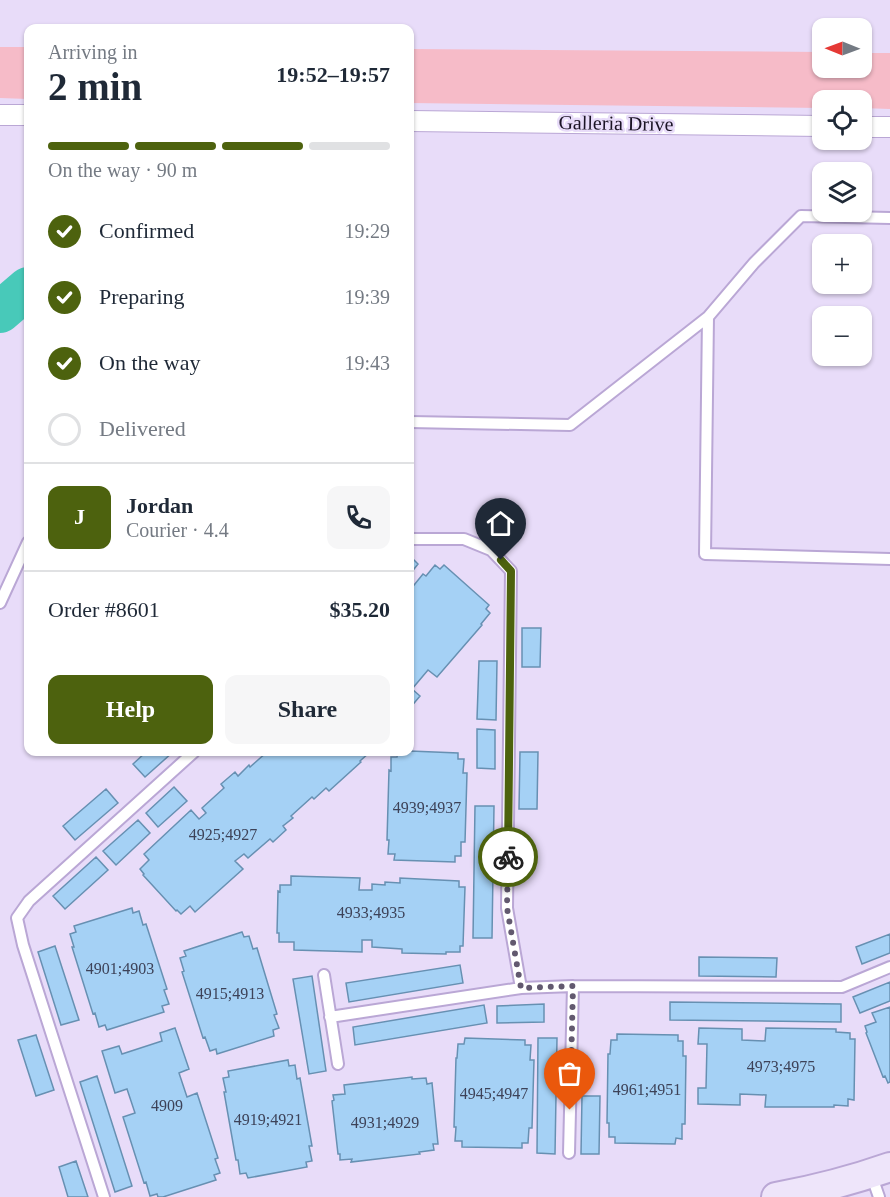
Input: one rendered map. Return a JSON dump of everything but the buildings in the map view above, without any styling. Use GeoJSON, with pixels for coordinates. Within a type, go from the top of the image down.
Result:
{"type":"FeatureCollection","features":[{"type":"Feature","properties":{"kind":"main road"},"geometry":{"type":"LineString","coordinates":[[776,1197],[880,1179]]}},
{"type":"Feature","properties":{"kind":"street"},"geometry":{"type":"LineString","coordinates":[[0,115],[24,115]]}},
{"type":"Feature","properties":{"kind":"street","name":"Galleria Drive"},"geometry":{"type":"LineString","coordinates":[[414,120],[812,126]]}},
{"type":"Feature","properties":{"kind":"street"},"geometry":{"type":"LineString","coordinates":[[872,127],[890,128]]}},
{"type":"Feature","properties":{"kind":"lane"},"geometry":{"type":"LineString","coordinates":[[414,422],[570,425],[708,317],[754,263],[801,216],[890,218]]}},
{"type":"Feature","properties":{"kind":"lane"},"geometry":{"type":"LineString","coordinates":[[708,317],[705,554],[890,559]]}},
{"type":"Feature","properties":{"kind":"lane"},"geometry":{"type":"LineString","coordinates":[[414,539],[464,539],[491,550],[511,571],[507,908],[521,988]]}},
{"type":"Feature","properties":{"kind":"lane"},"geometry":{"type":"LineString","coordinates":[[0,603],[24,551]]}},
{"type":"Feature","properties":{"kind":"lane"},"geometry":{"type":"LineString","coordinates":[[104,1197],[23,945],[17,918],[29,901],[190,756]]}},
{"type":"Feature","properties":{"kind":"lane"},"geometry":{"type":"LineString","coordinates":[[330,1017],[521,988],[573,986],[842,987],[890,968]]}},
{"type":"Feature","properties":{"kind":"lane"},"geometry":{"type":"LineString","coordinates":[[324,975],[338,1064]]}},
{"type":"Feature","properties":{"kind":"lane"},"geometry":{"type":"LineString","coordinates":[[568,1153],[573,986]]}},
{"type":"Feature","properties":{"kind":"shaded area"},"geometry":{"type":"Polygon","coordinates":[[[0,47],[24,47],[24,99],[0,98],[0,47]]]}},
{"type":"Feature","properties":{"kind":"shaded area"},"geometry":{"type":"Polygon","coordinates":[[[414,49],[812,52],[812,78],[872,78],[872,53],[890,53],[890,109],[872,108],[872,90],[812,90],[812,108],[414,103],[414,49]]]}},
{"type":"Feature","properties":{"kind":"waterway"},"geometry":{"type":"LineString","coordinates":[[0,312],[24,291]]}},
{"type":"Feature","properties":{"kind":"way so far"},"geometry":{"type":"LineString","coordinates":[[508,857],[507,908],[521,988],[573,986],[570,1110]]}},
{"type":"Feature","properties":{"kind":"route"},"geometry":{"type":"LineString","coordinates":[[501,560],[511,571],[508,857]]}}]}
